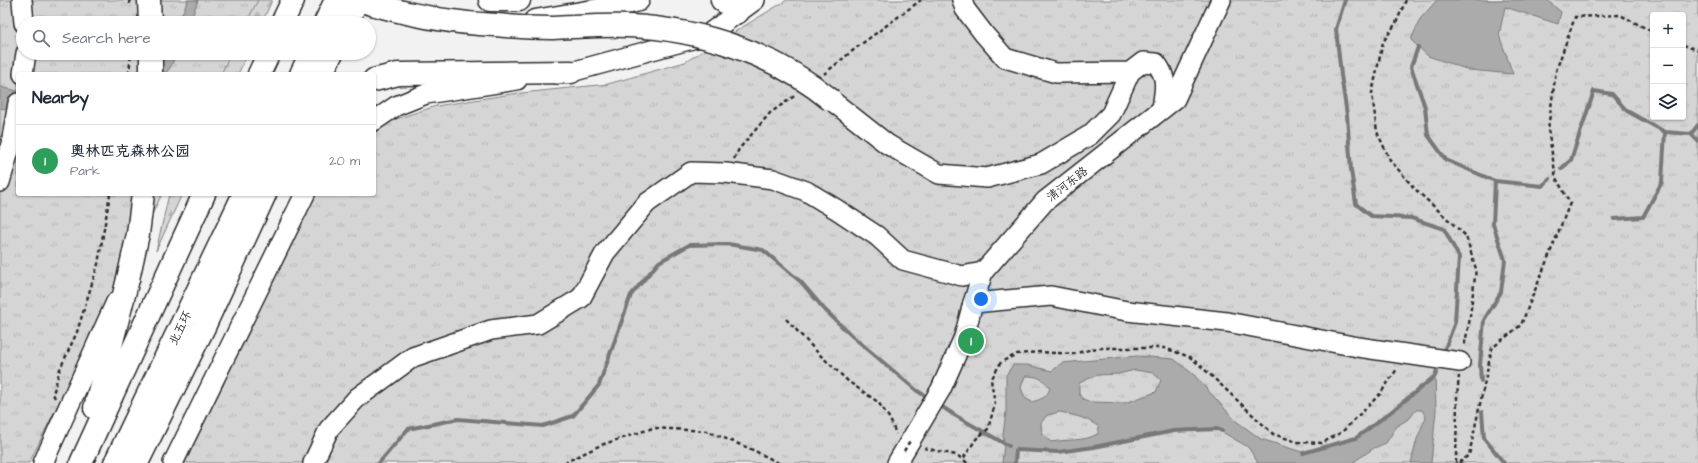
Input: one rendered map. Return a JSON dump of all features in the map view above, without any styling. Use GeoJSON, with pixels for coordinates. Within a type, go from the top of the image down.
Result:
{"type":"FeatureCollection","features":[{"type":"Feature","properties":{"kind":"main road"},"geometry":{"type":"LineString","coordinates":[[149,0],[150,16]]}},
{"type":"Feature","properties":{"kind":"main road"},"geometry":{"type":"LineString","coordinates":[[285,16],[293,0]]}},
{"type":"Feature","properties":{"kind":"main road"},"geometry":{"type":"LineString","coordinates":[[328,16],[336,0]]}},
{"type":"Feature","properties":{"kind":"main road"},"geometry":{"type":"LineString","coordinates":[[350,16],[358,0],[414,15],[471,24],[553,28],[628,26],[683,32],[732,45],[767,59],[800,77],[831,100]]}},
{"type":"Feature","properties":{"kind":"main road"},"geometry":{"type":"LineString","coordinates":[[490,0],[519,0]]}},
{"type":"Feature","properties":{"kind":"main road"},"geometry":{"type":"LineString","coordinates":[[496,25],[550,19],[592,12],[638,0]]}},
{"type":"Feature","properties":{"kind":"main road"},"geometry":{"type":"LineString","coordinates":[[151,60],[151,72]]}},
{"type":"Feature","properties":{"kind":"main road"},"geometry":{"type":"LineString","coordinates":[[260,72],[266,60]]}},
{"type":"Feature","properties":{"kind":"main road"},"geometry":{"type":"LineString","coordinates":[[302,72],[308,60]]}},
{"type":"Feature","properties":{"kind":"main road"},"geometry":{"type":"LineString","coordinates":[[323,72],[329,60]]}},
{"type":"Feature","properties":{"kind":"main road"},"geometry":{"type":"LineString","coordinates":[[376,80],[398,74],[571,72]]}},
{"type":"Feature","properties":{"kind":"main road"},"geometry":{"type":"LineString","coordinates":[[82,462],[128,279],[138,234],[143,196]]}},
{"type":"Feature","properties":{"kind":"main road"},"geometry":{"type":"LineString","coordinates":[[82,462],[203,196]]}},
{"type":"Feature","properties":{"kind":"main road","name":"北五环"},"geometry":{"type":"LineString","coordinates":[[115,463],[243,196]]}},
{"type":"Feature","properties":{"kind":"main road"},"geometry":{"type":"LineString","coordinates":[[137,463],[204,327],[264,196]]}},
{"type":"Feature","properties":{"kind":"street"},"geometry":{"type":"LineString","coordinates":[[22,0],[23,16]]}},
{"type":"Feature","properties":{"kind":"street"},"geometry":{"type":"LineString","coordinates":[[962,0],[965,8],[984,34],[1005,58],[1056,74],[1130,72]]}},
{"type":"Feature","properties":{"kind":"street","name":"清河东路"},"geometry":{"type":"LineString","coordinates":[[906,446],[941,390],[964,337],[983,272],[1045,201],[1175,99],[1221,0]]}},
{"type":"Feature","properties":{"kind":"street"},"geometry":{"type":"LineString","coordinates":[[376,120],[396,106],[426,94],[571,72],[708,35],[738,4]]}},
{"type":"Feature","properties":{"kind":"street"},"geometry":{"type":"LineString","coordinates":[[23,72],[25,60]]}},
{"type":"Feature","properties":{"kind":"street"},"geometry":{"type":"LineString","coordinates":[[831,100],[886,144],[940,174],[987,178],[1041,164],[1090,135],[1111,114],[1130,72],[1143,62],[1156,63],[1162,71],[1165,80],[1162,109]]}},
{"type":"Feature","properties":{"kind":"street"},"geometry":{"type":"LineString","coordinates":[[0,182],[11,144],[16,115]]}},
{"type":"Feature","properties":{"kind":"street"},"geometry":{"type":"LineString","coordinates":[[313,463],[329,429],[357,398],[413,357],[491,330],[538,324],[581,298],[605,253],[647,203],[691,172],[726,173],[773,179],[806,191],[836,208],[877,236],[903,260],[962,276],[983,272]]}},
{"type":"Feature","properties":{"kind":"street"},"geometry":{"type":"LineString","coordinates":[[173,463],[304,196]]}},
{"type":"Feature","properties":{"kind":"street"},"geometry":{"type":"LineString","coordinates":[[43,463],[113,306],[128,279]]}},
{"type":"Feature","properties":{"kind":"street"},"geometry":{"type":"LineString","coordinates":[[973,304],[1051,296],[1127,311],[1227,322],[1358,347],[1447,360]]}},
{"type":"Feature","properties":{"kind":"path"},"geometry":{"type":"LineString","coordinates":[[1406,0],[1396,23],[1383,42],[1372,93],[1377,132],[1390,160],[1410,183],[1466,236],[1476,269],[1469,324],[1447,360],[1456,396],[1456,463]]}},
{"type":"Feature","properties":{"kind":"path"},"geometry":{"type":"LineString","coordinates":[[1459,463],[1469,455],[1492,348],[1522,325],[1570,203],[1556,178],[1548,129],[1556,71],[1575,17],[1620,15],[1650,30]]}},
{"type":"Feature","properties":{"kind":"path"},"geometry":{"type":"LineString","coordinates":[[1686,46],[1698,50]]}},
{"type":"Feature","properties":{"kind":"path"},"geometry":{"type":"LineString","coordinates":[[129,72],[130,60]]}},
{"type":"Feature","properties":{"kind":"path"},"geometry":{"type":"LineString","coordinates":[[65,413],[58,408],[53,394],[60,369],[76,332],[98,264],[110,196]]}},
{"type":"Feature","properties":{"kind":"path"},"geometry":{"type":"LineString","coordinates":[[786,319],[820,355],[849,382],[878,402],[906,446],[956,455],[964,459],[967,463]]}},
{"type":"Feature","properties":{"kind":"path"},"geometry":{"type":"LineString","coordinates":[[964,459],[976,438],[988,429],[995,404],[992,380],[1001,362],[1018,354],[1040,352],[1073,354],[1097,348],[1164,348],[1190,357],[1273,434],[1297,442],[1322,443],[1342,432],[1380,394],[1408,354]]}},
{"type":"Feature","properties":{"kind":"path"},"geometry":{"type":"LineString","coordinates":[[564,463],[601,445],[653,428],[707,431],[753,450],[779,463]]}},
{"type":"Feature","properties":{"kind":"green space"},"geometry":{"type":"Polygon","coordinates":[[[0,0],[258,0],[250,16],[16,16],[16,60],[228,60],[222,72],[16,72],[16,196],[161,196],[29,463],[0,463],[0,0]]]}},
{"type":"Feature","properties":{"kind":"green space"},"geometry":{"type":"Polygon","coordinates":[[[213,0],[272,0],[265,16],[206,16],[213,0]]]}},
{"type":"Feature","properties":{"kind":"green space"},"geometry":{"type":"Polygon","coordinates":[[[787,0],[1698,0],[1698,463],[185,463],[303,218],[316,196],[376,196],[376,132],[390,121],[436,106],[512,94],[608,84],[685,62],[787,0]]]}},
{"type":"Feature","properties":{"kind":"green space"},"geometry":{"type":"Polygon","coordinates":[[[187,60],[245,60],[239,72],[181,72],[187,60]]]}},
{"type":"Feature","properties":{"kind":"green space"},"geometry":{"type":"Polygon","coordinates":[[[169,196],[181,196],[156,251],[169,196]]]}},
{"type":"Feature","properties":{"kind":"shaded area"},"geometry":{"type":"Polygon","coordinates":[[[188,0],[198,0],[192,16],[181,16],[188,0]]]}},
{"type":"Feature","properties":{"kind":"shaded area"},"geometry":{"type":"Polygon","coordinates":[[[1437,0],[1547,0],[1561,12],[1558,24],[1505,7],[1499,35],[1513,74],[1469,70],[1428,56],[1411,40],[1420,19],[1437,0]]]}},
{"type":"Feature","properties":{"kind":"shaded area"},"geometry":{"type":"Polygon","coordinates":[[[156,60],[174,60],[167,72],[147,72],[156,60]]]}},
{"type":"Feature","properties":{"kind":"shaded area"},"geometry":{"type":"Polygon","coordinates":[[[0,87],[16,91],[16,111],[0,108],[0,87]]]}},
{"type":"Feature","properties":{"kind":"shaded area"},"geometry":{"type":"Polygon","coordinates":[[[1137,356],[1174,359],[1194,375],[1236,421],[1261,439],[1305,453],[1356,438],[1435,376],[1436,410],[1431,463],[1411,463],[1417,439],[1426,417],[1422,410],[1416,410],[1410,418],[1397,426],[1386,443],[1374,448],[1352,463],[1258,463],[1248,447],[1217,429],[1174,431],[1094,447],[1058,452],[1016,450],[1015,463],[1002,463],[1006,412],[1006,375],[1013,365],[1027,365],[1052,371],[1062,363],[1137,356]],[[1135,370],[1118,374],[1097,375],[1079,383],[1079,394],[1083,399],[1091,402],[1125,403],[1156,392],[1161,380],[1153,373],[1135,370]],[[1025,376],[1021,388],[1025,398],[1032,402],[1045,396],[1050,388],[1039,378],[1025,376]],[[1060,412],[1047,415],[1041,423],[1042,434],[1051,442],[1087,438],[1098,434],[1099,427],[1080,417],[1060,412]]]}},
{"type":"Feature","properties":{"kind":"waterway"},"geometry":{"type":"LineString","coordinates":[[1345,0],[1336,29],[1356,204],[1371,216],[1411,218],[1444,229],[1459,257],[1455,322],[1443,354]]}},
{"type":"Feature","properties":{"kind":"waterway"},"geometry":{"type":"LineString","coordinates":[[1418,47],[1411,67],[1425,107],[1428,135],[1446,160],[1495,181],[1493,224],[1505,260],[1501,292],[1484,320],[1480,365],[1481,381]]}},
{"type":"Feature","properties":{"kind":"waterway"},"geometry":{"type":"LineString","coordinates":[[1561,169],[1571,160],[1594,91],[1612,94],[1627,111],[1665,132],[1691,134],[1698,125]]}},
{"type":"Feature","properties":{"kind":"waterway"},"geometry":{"type":"LineString","coordinates":[[1614,219],[1643,217],[1662,182],[1665,132]]}},
{"type":"Feature","properties":{"kind":"waterway"},"geometry":{"type":"LineString","coordinates":[[1691,134],[1698,141]]}},
{"type":"Feature","properties":{"kind":"waterway"},"geometry":{"type":"LineString","coordinates":[[1495,181],[1542,186],[1550,179]]}},
{"type":"Feature","properties":{"kind":"waterway"},"geometry":{"type":"LineString","coordinates":[[379,463],[408,429],[458,419],[543,426],[573,416],[599,385],[631,295],[659,262],[689,245],[728,244],[763,250],[801,282],[825,310],[852,336],[916,390],[930,399]]}},
{"type":"Feature","properties":{"kind":"waterway"},"geometry":{"type":"LineString","coordinates":[[1303,453],[1356,438],[1435,376],[1439,365]]}},
{"type":"Feature","properties":{"kind":"waterway"},"geometry":{"type":"LineString","coordinates":[[938,404],[1009,446]]}},
{"type":"Feature","properties":{"kind":"waterway"},"geometry":{"type":"LineString","coordinates":[[1482,412],[1484,438],[1504,463]]}},
{"type":"Feature","properties":{"kind":"waterway"},"geometry":{"type":"LineString","coordinates":[[1015,463],[1016,450],[1058,452],[1094,447],[1174,431],[1217,429],[1222,431]]}},
{"type":"Feature","properties":{"kind":"place","name":"奥林匹克森林公园"},"geometry":{"type":"Point","coordinates":[971,341]}}]}
